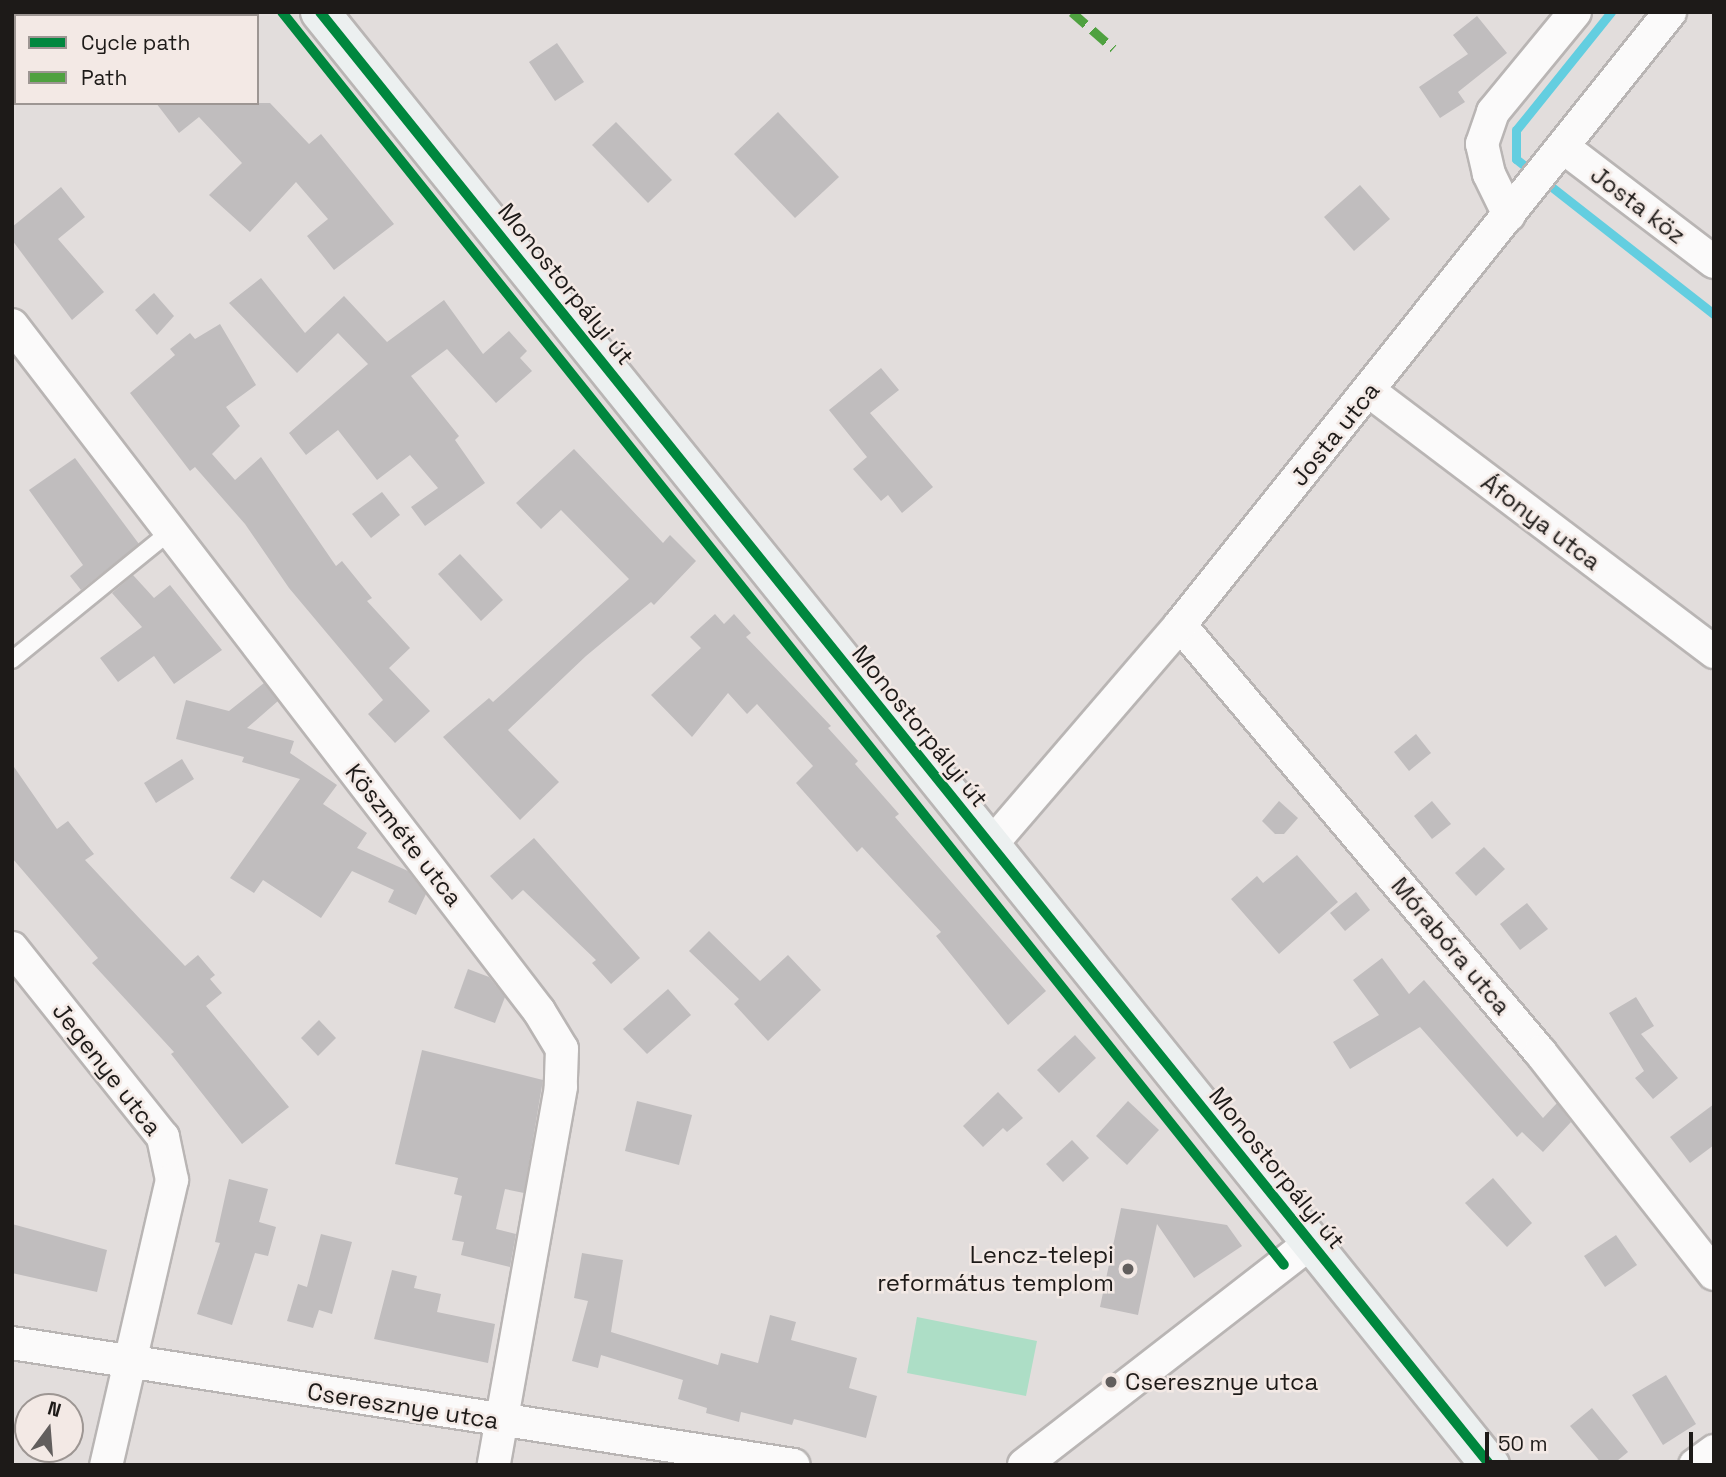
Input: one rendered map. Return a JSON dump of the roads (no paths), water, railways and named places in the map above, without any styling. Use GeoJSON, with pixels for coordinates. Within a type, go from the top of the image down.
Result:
{"type":"FeatureCollection","features":[{"type":"Feature","properties":{"kind":"street","name":"Monostorpályi út"},"geometry":{"type":"LineString","coordinates":[[320,12],[1490,1465]]}},
{"type":"Feature","properties":{"kind":"street"},"geometry":{"type":"LineString","coordinates":[[1509,215],[1489,174],[1482,144],[1493,112],[1575,12]]}},
{"type":"Feature","properties":{"kind":"street","name":"Josta utca"},"geometry":{"type":"LineString","coordinates":[[990,846],[1180,625],[1670,12]]}},
{"type":"Feature","properties":{"kind":"street","name":"Josta köz"},"geometry":{"type":"LineString","coordinates":[[1556,156],[1714,262]]}},
{"type":"Feature","properties":{"kind":"street","name":"Köszméte utca"},"geometry":{"type":"LineString","coordinates":[[12,325],[539,1011],[562,1049],[561,1087],[504,1421],[494,1465]]}},
{"type":"Feature","properties":{"kind":"street","name":"Áfonya utca"},"geometry":{"type":"LineString","coordinates":[[1369,391],[1714,652]]}},
{"type":"Feature","properties":{"kind":"street","name":"Mórabóra utca"},"geometry":{"type":"LineString","coordinates":[[1180,625],[1540,1052],[1714,1274]]}},
{"type":"Feature","properties":{"kind":"street","name":"Jegenye utca"},"geometry":{"type":"LineString","coordinates":[[12,948],[163,1138],[172,1180],[106,1465]]}},
{"type":"Feature","properties":{"kind":"street"},"geometry":{"type":"LineString","coordinates":[[1024,1465],[1310,1243]]}},
{"type":"Feature","properties":{"kind":"street","name":"Cseresznye utca"},"geometry":{"type":"LineString","coordinates":[[12,1343],[130,1365],[794,1465]]}},
{"type":"Feature","properties":{"kind":"street"},"geometry":{"type":"LineString","coordinates":[[1695,1465],[1714,1451]]}},
{"type":"Feature","properties":{"kind":"lane"},"geometry":{"type":"LineString","coordinates":[[12,660],[171,531]]}},
{"type":"Feature","properties":{"kind":"waterway"},"geometry":{"type":"LineString","coordinates":[[1611,12],[1516,130],[1516,159],[1714,314]]}},
{"type":"Feature","properties":{"kind":"place","name":"Lencz-telepi református templom"},"geometry":{"type":"Point","coordinates":[1128,1269]}},
{"type":"Feature","properties":{"kind":"place","name":"Cseresznye utca"},"geometry":{"type":"Point","coordinates":[1111,1382]}}]}
